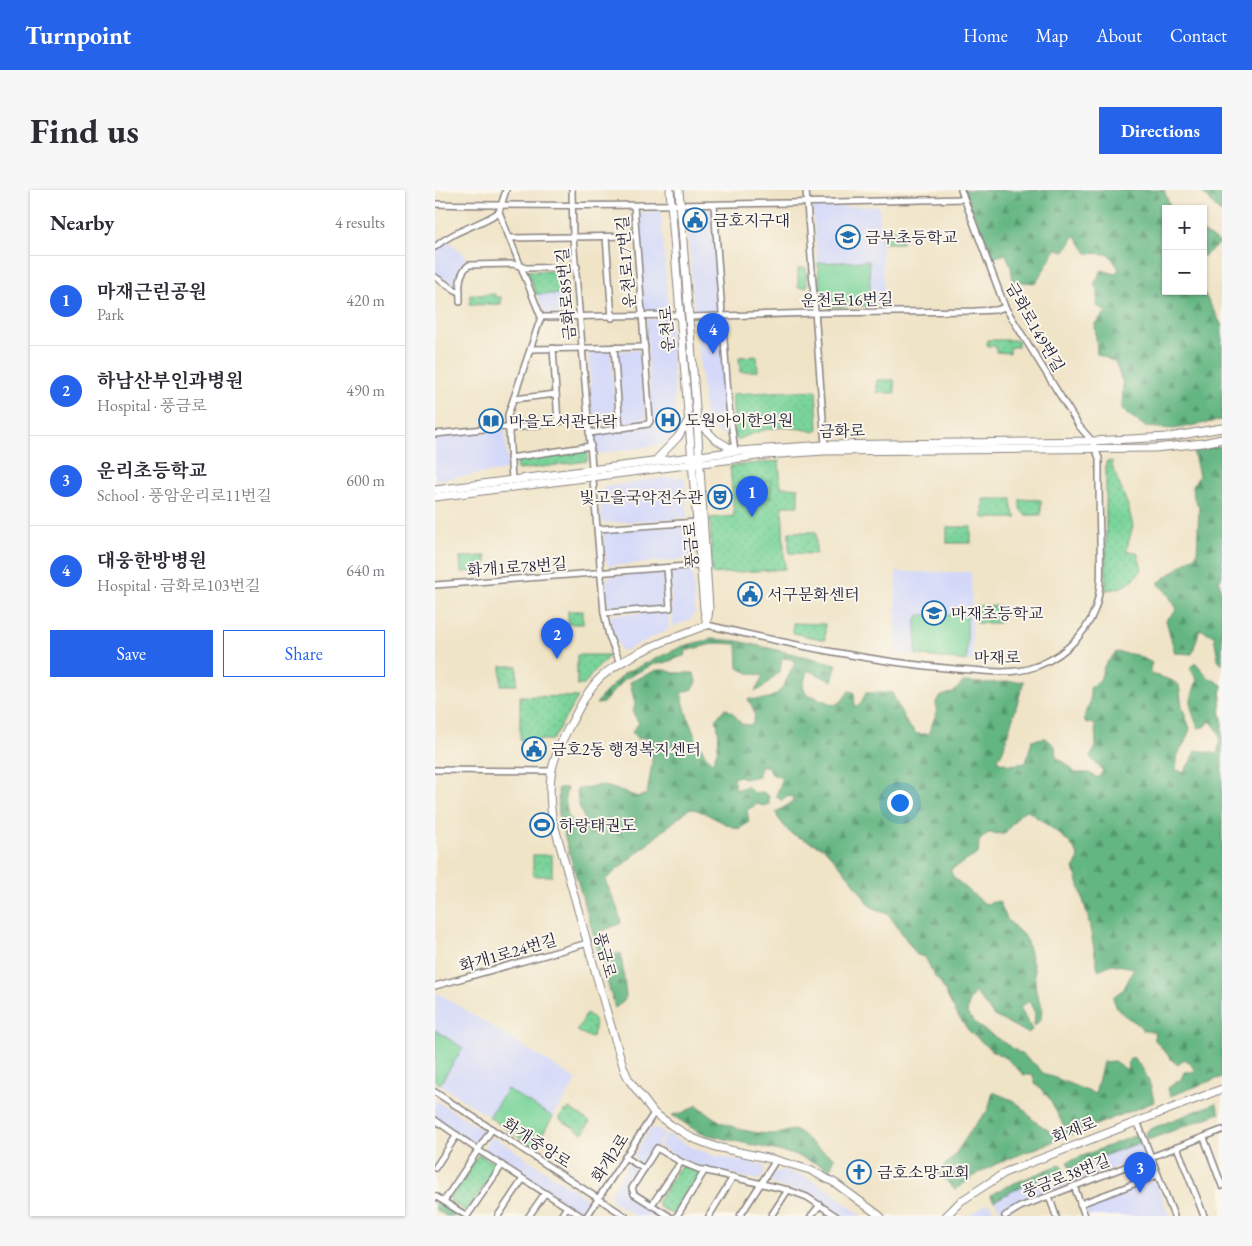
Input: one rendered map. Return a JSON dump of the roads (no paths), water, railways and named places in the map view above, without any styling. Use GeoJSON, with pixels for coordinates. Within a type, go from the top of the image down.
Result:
{"type":"FeatureCollection","features":[{"type":"Feature","properties":{"kind":"main road","name":"운천로"},"geometry":{"type":"LineString","coordinates":[[670,190],[691,457]]}},
{"type":"Feature","properties":{"kind":"main road","name":"운천로"},"geometry":{"type":"LineString","coordinates":[[679,190],[697,421],[697,462]]}},
{"type":"Feature","properties":{"kind":"main road"},"geometry":{"type":"LineString","coordinates":[[656,460],[678,437],[688,421]]}},
{"type":"Feature","properties":{"kind":"main road"},"geometry":{"type":"LineString","coordinates":[[697,421],[715,439],[735,451]]}},
{"type":"Feature","properties":{"kind":"main road","name":"금화로"},"geometry":{"type":"LineString","coordinates":[[697,462],[735,451],[825,445],[1092,441],[1169,437],[1222,428]]}},
{"type":"Feature","properties":{"kind":"main road","name":"금화로"},"geometry":{"type":"LineString","coordinates":[[435,498],[697,462],[765,455],[824,451],[1155,448],[1222,439]]}},
{"type":"Feature","properties":{"kind":"main road","name":"금화로"},"geometry":{"type":"LineString","coordinates":[[435,490],[656,460],[691,457],[697,462]]}},
{"type":"Feature","properties":{"kind":"main road","name":"풍금로"},"geometry":{"type":"LineString","coordinates":[[697,462],[697,522],[707,625]]}},
{"type":"Feature","properties":{"kind":"main road","name":"풍금로"},"geometry":{"type":"LineString","coordinates":[[697,462],[709,608],[707,625]]}},
{"type":"Feature","properties":{"kind":"main road","name":"풍금로"},"geometry":{"type":"LineString","coordinates":[[707,625],[680,635],[619,663],[600,678],[587,694],[556,752],[551,771],[549,795],[552,817],[588,944],[629,1080],[654,1113],[671,1126],[693,1138],[716,1147],[810,1170],[835,1183],[880,1216]]}},
{"type":"Feature","properties":{"kind":"main road","name":"회재로"},"geometry":{"type":"LineString","coordinates":[[946,1216],[968,1197],[1006,1172],[1222,1089]]}},
{"type":"Feature","properties":{"kind":"street"},"geometry":{"type":"LineString","coordinates":[[506,190],[500,209],[541,318],[508,415],[512,480]]}},
{"type":"Feature","properties":{"kind":"street","name":"금화로85번길"},"geometry":{"type":"LineString","coordinates":[[572,190],[573,237],[584,348],[604,613],[609,636],[619,663]]}},
{"type":"Feature","properties":{"kind":"street"},"geometry":{"type":"LineString","coordinates":[[806,190],[825,445]]}},
{"type":"Feature","properties":{"kind":"street","name":"금화로149번길"},"geometry":{"type":"LineString","coordinates":[[961,190],[1005,307],[1079,426],[1092,441]]}},
{"type":"Feature","properties":{"kind":"street"},"geometry":{"type":"LineString","coordinates":[[435,204],[500,209],[964,198]]}},
{"type":"Feature","properties":{"kind":"street"},"geometry":{"type":"LineString","coordinates":[[714,204],[731,431],[735,451]]}},
{"type":"Feature","properties":{"kind":"street","name":"운천로17번길"},"geometry":{"type":"LineString","coordinates":[[634,206],[643,316]]}},
{"type":"Feature","properties":{"kind":"street"},"geometry":{"type":"LineString","coordinates":[[435,247],[461,230],[478,224],[500,209]]}},
{"type":"Feature","properties":{"kind":"street","name":"금화로85번길"},"geometry":{"type":"LineString","coordinates":[[573,237],[635,236]]}},
{"type":"Feature","properties":{"kind":"street"},"geometry":{"type":"LineString","coordinates":[[510,238],[573,237]]}},
{"type":"Feature","properties":{"kind":"street","name":"운천로17번길"},"geometry":{"type":"LineString","coordinates":[[606,237],[612,318]]}},
{"type":"Feature","properties":{"kind":"street"},"geometry":{"type":"LineString","coordinates":[[460,302],[460,278],[467,266],[513,264],[525,268],[577,267]]}},
{"type":"Feature","properties":{"kind":"street"},"geometry":{"type":"LineString","coordinates":[[435,277],[460,293]]}},
{"type":"Feature","properties":{"kind":"street","name":"운천로16번길"},"geometry":{"type":"LineString","coordinates":[[689,317],[815,313],[975,312],[1005,307]]}},
{"type":"Feature","properties":{"kind":"street","name":"운천로17번길"},"geometry":{"type":"LineString","coordinates":[[541,318],[612,318],[679,315]]}},
{"type":"Feature","properties":{"kind":"street"},"geometry":{"type":"LineString","coordinates":[[590,433],[648,424],[650,421],[643,316]]}},
{"type":"Feature","properties":{"kind":"street","name":"금화로85번길"},"geometry":{"type":"LineString","coordinates":[[584,348],[645,347]]}},
{"type":"Feature","properties":{"kind":"street"},"geometry":{"type":"LineString","coordinates":[[553,348],[559,422]]}},
{"type":"Feature","properties":{"kind":"street"},"geometry":{"type":"LineString","coordinates":[[531,349],[584,348]]}},
{"type":"Feature","properties":{"kind":"street"},"geometry":{"type":"LineString","coordinates":[[614,348],[620,429]]}},
{"type":"Feature","properties":{"kind":"street"},"geometry":{"type":"LineString","coordinates":[[514,399],[557,394]]}},
{"type":"Feature","properties":{"kind":"street"},"geometry":{"type":"LineString","coordinates":[[435,434],[503,427],[509,429],[589,417]]}},
{"type":"Feature","properties":{"kind":"street","name":"마재로"},"geometry":{"type":"LineString","coordinates":[[707,625],[849,655],[928,666],[1008,672],[1026,670],[1056,658],[1065,651],[1086,627],[1096,608],[1099,593],[1099,458],[1092,441]]}},
{"type":"Feature","properties":{"kind":"street"},"geometry":{"type":"LineString","coordinates":[[511,458],[591,446]]}},
{"type":"Feature","properties":{"kind":"street"},"geometry":{"type":"LineString","coordinates":[[598,529],[697,522]]}},
{"type":"Feature","properties":{"kind":"street","name":"화개1로78번길"},"geometry":{"type":"LineString","coordinates":[[435,585],[700,565]]}},
{"type":"Feature","properties":{"kind":"street"},"geometry":{"type":"LineString","coordinates":[[604,613],[670,608],[667,568]]}},
{"type":"Feature","properties":{"kind":"street"},"geometry":{"type":"LineString","coordinates":[[435,770],[551,771]]}},
{"type":"Feature","properties":{"kind":"street","name":"화개1로24번길"},"geometry":{"type":"LineString","coordinates":[[435,986],[588,944]]}},
{"type":"Feature","properties":{"kind":"street","name":"화개중앙로"},"geometry":{"type":"LineString","coordinates":[[435,1092],[625,1216]]}},
{"type":"Feature","properties":{"kind":"street","name":"화개2로"},"geometry":{"type":"LineString","coordinates":[[587,1216],[654,1113]]}},
{"type":"Feature","properties":{"kind":"street"},"geometry":{"type":"LineString","coordinates":[[435,1121],[581,1216]]}},
{"type":"Feature","properties":{"kind":"street"},"geometry":{"type":"LineString","coordinates":[[1137,1121],[1173,1216]]}},
{"type":"Feature","properties":{"kind":"street"},"geometry":{"type":"LineString","coordinates":[[444,1202],[491,1129]]}},
{"type":"Feature","properties":{"kind":"street","name":"풍금로38번길"},"geometry":{"type":"LineString","coordinates":[[1005,1216],[1020,1207],[1222,1130]]}},
{"type":"Feature","properties":{"kind":"street"},"geometry":{"type":"LineString","coordinates":[[435,1168],[457,1135]]}},
{"type":"Feature","properties":{"kind":"street"},"geometry":{"type":"LineString","coordinates":[[1204,1138],[1222,1186]]}},
{"type":"Feature","properties":{"kind":"street"},"geometry":{"type":"LineString","coordinates":[[1177,1147],[1204,1216]]}},
{"type":"Feature","properties":{"kind":"street"},"geometry":{"type":"LineString","coordinates":[[669,1216],[634,1194],[632,1188],[657,1148],[681,1162],[705,1170],[733,1178],[762,1183],[807,1197],[835,1216]]}},
{"type":"Feature","properties":{"kind":"street"},"geometry":{"type":"LineString","coordinates":[[625,1157],[644,1169]]}},
{"type":"Feature","properties":{"kind":"street"},"geometry":{"type":"LineString","coordinates":[[740,1216],[775,1160]]}},
{"type":"Feature","properties":{"kind":"street"},"geometry":{"type":"LineString","coordinates":[[651,1206],[681,1162]]}},
{"type":"Feature","properties":{"kind":"street"},"geometry":{"type":"LineString","coordinates":[[435,1196],[467,1216],[502,1165]]}},
{"type":"Feature","properties":{"kind":"street"},"geometry":{"type":"LineString","coordinates":[[677,1216],[705,1170]]}},
{"type":"Feature","properties":{"kind":"street"},"geometry":{"type":"LineString","coordinates":[[1081,1204],[1158,1175]]}},
{"type":"Feature","properties":{"kind":"street"},"geometry":{"type":"LineString","coordinates":[[498,1216],[523,1178]]}},
{"type":"Feature","properties":{"kind":"street"},"geometry":{"type":"LineString","coordinates":[[709,1216],[733,1178]]}},
{"type":"Feature","properties":{"kind":"street"},"geometry":{"type":"LineString","coordinates":[[1074,1186],[1085,1216]]}},
{"type":"Feature","properties":{"kind":"street"},"geometry":{"type":"LineString","coordinates":[[771,1216],[788,1190]]}},
{"type":"Feature","properties":{"kind":"street"},"geometry":{"type":"LineString","coordinates":[[529,1216],[545,1193]]}},
{"type":"Feature","properties":{"kind":"street"},"geometry":{"type":"LineString","coordinates":[[1049,1196],[1056,1216]]}},
{"type":"Feature","properties":{"kind":"street"},"geometry":{"type":"LineString","coordinates":[[811,1216],[820,1205]]}},
{"type":"Feature","properties":{"kind":"street"},"geometry":{"type":"LineString","coordinates":[[561,1216],[567,1207]]}},
{"type":"Feature","properties":{"kind":"place","name":"금호지구대"},"geometry":{"type":"Point","coordinates":[695,220]}},
{"type":"Feature","properties":{"kind":"place","name":"금부초등학교"},"geometry":{"type":"Point","coordinates":[848,237]}},
{"type":"Feature","properties":{"kind":"place","name":"대웅한방병원"},"geometry":{"type":"Point","coordinates":[713,354]}},
{"type":"Feature","properties":{"kind":"place","name":"도원아이한의원"},"geometry":{"type":"Point","coordinates":[668,420]}},
{"type":"Feature","properties":{"kind":"place","name":"마을도서관다락"},"geometry":{"type":"Point","coordinates":[491,421]}},
{"type":"Feature","properties":{"kind":"place","name":"빛고을국악전수관"},"geometry":{"type":"Point","coordinates":[720,497]}},
{"type":"Feature","properties":{"kind":"place","name":"마재근린공원"},"geometry":{"type":"Point","coordinates":[752,517]}},
{"type":"Feature","properties":{"kind":"place","name":"서구문화센터"},"geometry":{"type":"Point","coordinates":[750,594]}},
{"type":"Feature","properties":{"kind":"place","name":"마재초등학교"},"geometry":{"type":"Point","coordinates":[934,613]}},
{"type":"Feature","properties":{"kind":"place","name":"하남산부인과병원"},"geometry":{"type":"Point","coordinates":[557,659]}},
{"type":"Feature","properties":{"kind":"place","name":"금호2동 행정복지센터"},"geometry":{"type":"Point","coordinates":[534,749]}},
{"type":"Feature","properties":{"kind":"place","name":"하랑태권도"},"geometry":{"type":"Point","coordinates":[542,825]}},
{"type":"Feature","properties":{"kind":"place","name":"금호소망교회"},"geometry":{"type":"Point","coordinates":[859,1172]}},
{"type":"Feature","properties":{"kind":"place","name":"운리초등학교"},"geometry":{"type":"Point","coordinates":[1140,1193]}}]}
